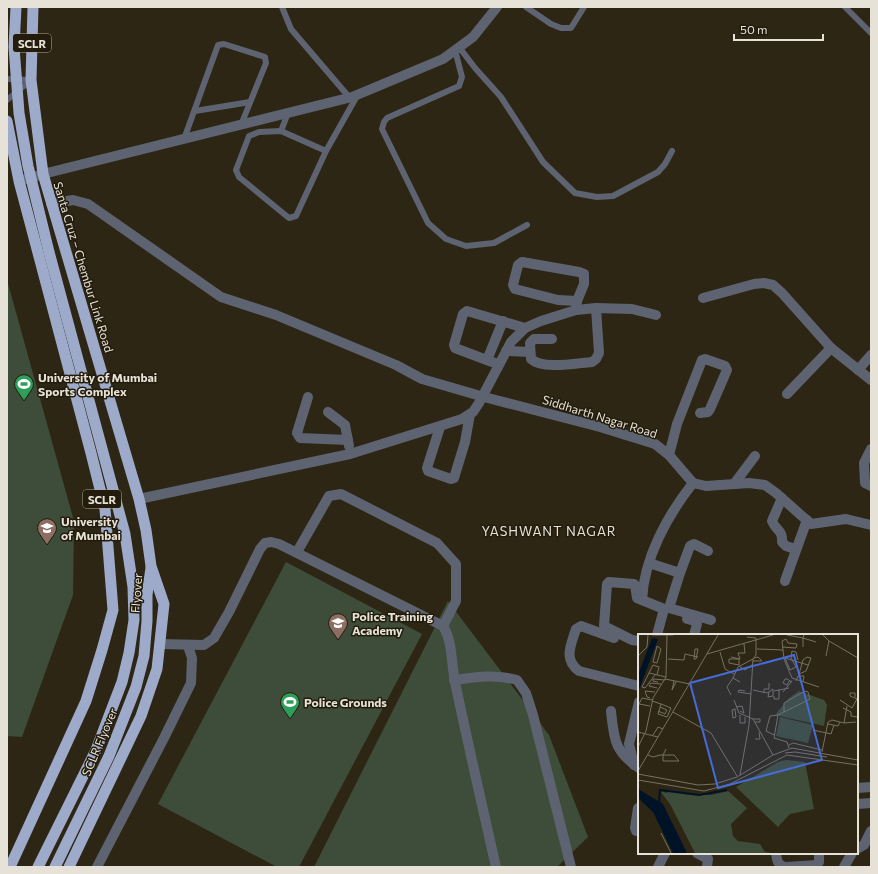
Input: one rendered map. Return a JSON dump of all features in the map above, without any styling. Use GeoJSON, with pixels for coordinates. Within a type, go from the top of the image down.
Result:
{"type":"FeatureCollection","features":[{"type":"Feature","properties":{"kind":"highway"},"geometry":{"type":"LineString","coordinates":[[16,7],[14,47],[18,106],[28,166],[49,252],[125,534],[133,587],[134,620],[129,653],[119,689],[96,750],[38,867]]}},
{"type":"Feature","properties":{"kind":"highway","name":"Santa Cruz – Chembur Link Road"},"geometry":{"type":"LineString","coordinates":[[33,7],[31,80],[43,174],[139,499],[146,530],[151,566],[164,604],[157,668],[141,716],[69,867]]}},
{"type":"Feature","properties":{"kind":"highway","name":"SCLR"},"geometry":{"type":"LineString","coordinates":[[7,121],[19,181],[92,452],[105,509],[112,610],[102,650],[86,701],[10,867]]}},
{"type":"Feature","properties":{"kind":"highway","name":"Flyover"},"geometry":{"type":"LineString","coordinates":[[148,621],[147,596],[151,566]]}},
{"type":"Feature","properties":{"kind":"highway","name":"SCLR Flyover"},"geometry":{"type":"LineString","coordinates":[[55,867],[110,756],[136,687],[144,656],[148,621]]}},
{"type":"Feature","properties":{"kind":"street"},"geometry":{"type":"LineString","coordinates":[[19,181],[353,96],[443,60],[472,37],[497,7]]}},
{"type":"Feature","properties":{"kind":"street","name":"Siddharth Nagar Road"},"geometry":{"type":"LineString","coordinates":[[51,204],[73,200],[88,204],[221,297],[276,315],[396,365],[422,379],[484,397],[600,427],[655,444],[670,455],[693,483]]}},
{"type":"Feature","properties":{"kind":"street"},"geometry":{"type":"LineString","coordinates":[[139,499],[350,454],[462,419],[473,412],[484,397],[511,342],[525,328],[576,305],[584,284],[584,274],[522,262],[518,265],[513,285],[515,289],[576,305],[596,308],[632,309],[656,315]]}},
{"type":"Feature","properties":{"kind":"street"},"geometry":{"type":"LineString","coordinates":[[703,298],[754,284],[773,284],[782,292],[831,348],[871,380]]}},
{"type":"Feature","properties":{"kind":"street"},"geometry":{"type":"LineString","coordinates":[[552,339],[534,339],[530,343],[532,359],[538,363],[559,365],[592,362],[599,354],[596,308]]}},
{"type":"Feature","properties":{"kind":"street"},"geometry":{"type":"LineString","coordinates":[[500,364],[454,348],[463,314],[467,311],[525,328]]}},
{"type":"Feature","properties":{"kind":"street"},"geometry":{"type":"LineString","coordinates":[[486,360],[503,321]]}},
{"type":"Feature","properties":{"kind":"street"},"geometry":{"type":"LineString","coordinates":[[787,394],[831,348]]}},
{"type":"Feature","properties":{"kind":"street"},"geometry":{"type":"LineString","coordinates":[[506,351],[530,352]]}},
{"type":"Feature","properties":{"kind":"street"},"geometry":{"type":"LineString","coordinates":[[858,370],[871,354]]}},
{"type":"Feature","properties":{"kind":"street"},"geometry":{"type":"LineString","coordinates":[[670,455],[677,424],[702,360],[705,359],[725,366],[727,370],[710,409],[708,412],[700,413]]}},
{"type":"Feature","properties":{"kind":"street"},"geometry":{"type":"LineString","coordinates":[[308,397],[297,432],[300,438],[348,440]]}},
{"type":"Feature","properties":{"kind":"street"},"geometry":{"type":"LineString","coordinates":[[328,412],[345,426],[350,454]]}},
{"type":"Feature","properties":{"kind":"street"},"geometry":{"type":"LineString","coordinates":[[440,427],[427,468],[428,471],[450,479],[454,478],[465,442],[470,414]]}},
{"type":"Feature","properties":{"kind":"street"},"geometry":{"type":"LineString","coordinates":[[871,449],[864,463],[865,483],[871,486]]}},
{"type":"Feature","properties":{"kind":"street"},"geometry":{"type":"LineString","coordinates":[[734,484],[755,456]]}},
{"type":"Feature","properties":{"kind":"street"},"geometry":{"type":"LineString","coordinates":[[642,600],[645,578],[654,549],[680,499],[693,483],[706,486],[749,483],[764,485],[782,498],[810,524],[846,519],[871,525]]}},
{"type":"Feature","properties":{"kind":"street"},"geometry":{"type":"LineString","coordinates":[[297,552],[329,496],[341,494],[437,543],[456,564],[456,601],[443,626]]}},
{"type":"Feature","properties":{"kind":"street"},"geometry":{"type":"LineString","coordinates":[[782,498],[772,522],[781,532],[782,542],[786,546],[796,549]]}},
{"type":"Feature","properties":{"kind":"street"},"geometry":{"type":"LineString","coordinates":[[785,581],[807,520]]}},
{"type":"Feature","properties":{"kind":"street"},"geometry":{"type":"LineString","coordinates":[[160,644],[188,646],[204,645],[214,638],[229,612],[260,549],[265,543],[271,542],[297,552],[443,626],[448,633],[454,680],[496,867]]}},
{"type":"Feature","properties":{"kind":"street"},"geometry":{"type":"LineString","coordinates":[[662,634],[668,611],[690,546],[694,544],[708,551]]}},
{"type":"Feature","properties":{"kind":"street"},"geometry":{"type":"LineString","coordinates":[[649,563],[680,573]]}},
{"type":"Feature","properties":{"kind":"street"},"geometry":{"type":"LineString","coordinates":[[638,641],[632,640],[604,626],[607,584],[611,582],[635,585],[645,578]]}},
{"type":"Feature","properties":{"kind":"street"},"geometry":{"type":"LineString","coordinates":[[635,585],[636,597],[664,609],[657,634]]}},
{"type":"Feature","properties":{"kind":"street"},"geometry":{"type":"LineString","coordinates":[[668,611],[711,620]]}},
{"type":"Feature","properties":{"kind":"street"},"geometry":{"type":"LineString","coordinates":[[668,611],[695,621],[697,624],[694,634]]}},
{"type":"Feature","properties":{"kind":"street"},"geometry":{"type":"LineString","coordinates":[[638,646],[581,626],[576,629],[569,654],[572,666],[579,671],[638,686]]}},
{"type":"Feature","properties":{"kind":"street"},"geometry":{"type":"LineString","coordinates":[[97,867],[191,683],[192,658],[188,646]]}},
{"type":"Feature","properties":{"kind":"street"},"geometry":{"type":"LineString","coordinates":[[454,680],[482,676],[504,676],[517,680],[526,693],[533,715],[571,867]]}},
{"type":"Feature","properties":{"kind":"street"},"geometry":{"type":"LineString","coordinates":[[637,766],[629,744],[638,706]]}},
{"type":"Feature","properties":{"kind":"street"},"geometry":{"type":"LineString","coordinates":[[611,711],[614,738],[619,750],[637,766]]}},
{"type":"Feature","properties":{"kind":"street"},"geometry":{"type":"LineString","coordinates":[[858,788],[871,787]]}},
{"type":"Feature","properties":{"kind":"street"},"geometry":{"type":"LineString","coordinates":[[858,804],[871,803]]}},
{"type":"Feature","properties":{"kind":"street"},"geometry":{"type":"LineString","coordinates":[[638,808],[635,828],[636,831],[638,831]]}},
{"type":"Feature","properties":{"kind":"street"},"geometry":{"type":"LineString","coordinates":[[862,846],[871,831]]}},
{"type":"Feature","properties":{"kind":"street"},"geometry":{"type":"LineString","coordinates":[[658,867],[664,854]]}},
{"type":"Feature","properties":{"kind":"street"},"geometry":{"type":"LineString","coordinates":[[699,854],[708,859],[707,867]]}},
{"type":"Feature","properties":{"kind":"street"},"geometry":{"type":"LineString","coordinates":[[776,854],[780,866],[785,867],[817,865],[820,862],[819,854]]}},
{"type":"Feature","properties":{"kind":"street"},"geometry":{"type":"LineString","coordinates":[[844,867],[851,854]]}},
{"type":"Feature","properties":{"kind":"lane"},"geometry":{"type":"LineString","coordinates":[[282,7],[291,30],[353,96],[296,216],[289,218],[239,178],[236,170],[249,136],[259,132],[280,131],[326,151]]}},
{"type":"Feature","properties":{"kind":"lane"},"geometry":{"type":"LineString","coordinates":[[526,7],[551,24],[561,28],[571,28],[584,7]]}},
{"type":"Feature","properties":{"kind":"lane"},"geometry":{"type":"LineString","coordinates":[[845,7],[871,33]]}},
{"type":"Feature","properties":{"kind":"lane"},"geometry":{"type":"LineString","coordinates":[[184,139],[218,45],[224,44],[265,58],[266,63],[241,125]]}},
{"type":"Feature","properties":{"kind":"lane"},"geometry":{"type":"LineString","coordinates":[[457,48],[501,97],[543,162],[575,193],[597,197],[613,196],[658,172],[665,164],[672,151]]}},
{"type":"Feature","properties":{"kind":"lane"},"geometry":{"type":"LineString","coordinates":[[457,48],[462,77],[459,86],[387,118],[384,122],[382,130],[428,223],[446,238],[466,246],[494,243],[527,225]]}},
{"type":"Feature","properties":{"kind":"lane"},"geometry":{"type":"LineString","coordinates":[[7,79],[31,80]]}},
{"type":"Feature","properties":{"kind":"lane"},"geometry":{"type":"LineString","coordinates":[[7,100],[31,80]]}},
{"type":"Feature","properties":{"kind":"lane"},"geometry":{"type":"LineString","coordinates":[[195,111],[250,102]]}},
{"type":"Feature","properties":{"kind":"lane"},"geometry":{"type":"LineString","coordinates":[[280,131],[288,113]]}},
{"type":"Feature","properties":{"kind":"green space","name":"University of Mumbai Sports Complex"},"geometry":{"type":"Polygon","coordinates":[[[7,280],[74,521],[73,595],[22,737],[7,736],[7,280]]]}},
{"type":"Feature","properties":{"kind":"green space","name":"Police Grounds"},"geometry":{"type":"Polygon","coordinates":[[[286,562],[422,634],[299,867],[277,867],[158,804],[286,562]]]}},
{"type":"Feature","properties":{"kind":"green space"},"geometry":{"type":"Polygon","coordinates":[[[448,601],[549,735],[588,837],[557,867],[314,867],[448,601]]]}},
{"type":"Feature","properties":{"kind":"place","name":"University of Mumbai Sports Complex"},"geometry":{"type":"Point","coordinates":[24,401]}},
{"type":"Feature","properties":{"kind":"place","name":"University of Mumbai"},"geometry":{"type":"Point","coordinates":[47,545]}},
{"type":"Feature","properties":{"kind":"place","name":"Police Training Academy"},"geometry":{"type":"Point","coordinates":[338,640]}},
{"type":"Feature","properties":{"kind":"place","name":"Police Grounds"},"geometry":{"type":"Point","coordinates":[290,719]}},
{"type":"Feature","properties":{"kind":"district","name":"YASHWANT NAGAR"},"geometry":{"type":"Point","coordinates":[549,531]}}]}
